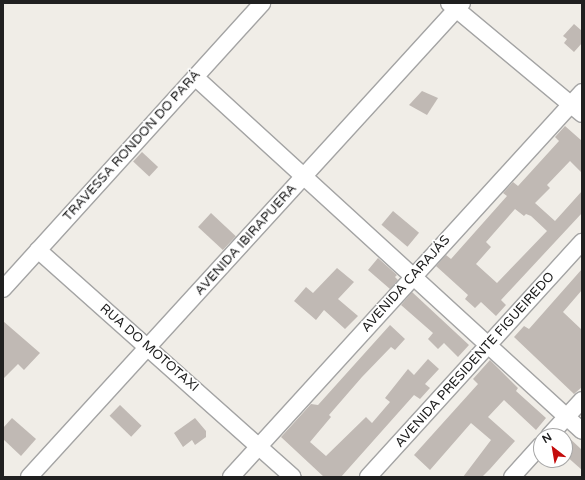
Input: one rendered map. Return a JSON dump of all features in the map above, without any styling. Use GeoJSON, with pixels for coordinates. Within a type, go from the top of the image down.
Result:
{"type":"FeatureCollection","features":[{"type":"Feature","properties":{"kind":"street","name":"TRAVESSA RONDON DO PARÁ"},"geometry":{"type":"LineString","coordinates":[[3,289],[262,3]]}},
{"type":"Feature","properties":{"kind":"street"},"geometry":{"type":"LineString","coordinates":[[456,5],[579,103]]}},
{"type":"Feature","properties":{"kind":"street","name":"AVENIDA IBIRAPUERA"},"geometry":{"type":"LineString","coordinates":[[29,477],[303,178],[456,5]]}},
{"type":"Feature","properties":{"kind":"street"},"geometry":{"type":"LineString","coordinates":[[195,77],[303,178],[489,345],[582,431]]}},
{"type":"Feature","properties":{"kind":"street","name":"AVENIDA CARAJÁS"},"geometry":{"type":"LineString","coordinates":[[231,477],[412,276],[579,103]]}},
{"type":"Feature","properties":{"kind":"street","name":"AVENIDA PRESIDENTE FIGUEIREDO"},"geometry":{"type":"LineString","coordinates":[[368,477],[582,242]]}},
{"type":"Feature","properties":{"kind":"street","name":"RUA DO MOTOTAXI"},"geometry":{"type":"LineString","coordinates":[[38,250],[260,446],[293,477]]}},
{"type":"Feature","properties":{"kind":"street"},"geometry":{"type":"LineString","coordinates":[[557,428],[582,400]]}},
{"type":"Feature","properties":{"kind":"street"},"geometry":{"type":"LineString","coordinates":[[512,477],[533,454]]}},
{"type":"Feature","properties":{"kind":"building"},"geometry":{"type":"Polygon","coordinates":[[[574,24],[582,31],[582,43],[574,52],[564,43],[567,39],[563,36],[574,24]]]}},
{"type":"Feature","properties":{"kind":"building"},"geometry":{"type":"Polygon","coordinates":[[[422,91],[438,98],[427,115],[409,105],[422,91]]]}},
{"type":"Feature","properties":{"kind":"building"},"geometry":{"type":"Polygon","coordinates":[[[565,126],[582,141],[582,173],[570,161],[547,185],[550,188],[535,203],[555,221],[582,191],[582,213],[501,300],[506,305],[496,316],[481,302],[475,308],[465,299],[468,295],[436,266],[446,255],[451,259],[507,196],[503,193],[513,182],[518,186],[559,141],[555,137],[565,126]],[[515,209],[486,242],[491,247],[476,264],[497,283],[547,231],[531,216],[526,214],[524,216],[515,209]]]}},
{"type":"Feature","properties":{"kind":"building"},"geometry":{"type":"Polygon","coordinates":[[[142,152],[158,167],[149,177],[133,162],[142,152]]]}},
{"type":"Feature","properties":{"kind":"building"},"geometry":{"type":"Polygon","coordinates":[[[393,211],[419,233],[407,247],[381,225],[393,211]]]}},
{"type":"Feature","properties":{"kind":"building"},"geometry":{"type":"Polygon","coordinates":[[[211,213],[236,236],[223,250],[198,227],[211,213]]]}},
{"type":"Feature","properties":{"kind":"building"},"geometry":{"type":"Polygon","coordinates":[[[378,258],[397,275],[395,277],[398,280],[390,289],[368,270],[378,258]]]}},
{"type":"Feature","properties":{"kind":"building"},"geometry":{"type":"Polygon","coordinates":[[[337,268],[354,282],[338,299],[358,316],[345,329],[324,310],[316,320],[294,301],[306,287],[313,293],[337,268]]]}},
{"type":"Feature","properties":{"kind":"building"},"geometry":{"type":"Polygon","coordinates":[[[582,269],[582,290],[563,312],[582,330],[582,387],[574,394],[514,337],[524,326],[529,329],[582,269]]]}},
{"type":"Feature","properties":{"kind":"building"},"geometry":{"type":"Polygon","coordinates":[[[412,292],[469,345],[458,357],[444,343],[438,349],[428,339],[433,333],[401,305],[412,292]]]}},
{"type":"Feature","properties":{"kind":"building"},"geometry":{"type":"Polygon","coordinates":[[[3,321],[40,353],[24,370],[18,364],[3,379],[3,321]]]}},
{"type":"Feature","properties":{"kind":"building"},"geometry":{"type":"Polygon","coordinates":[[[390,325],[405,339],[395,350],[391,347],[362,377],[329,415],[331,417],[310,442],[326,456],[366,417],[372,423],[390,402],[385,398],[408,369],[414,375],[428,359],[439,369],[425,384],[430,388],[420,399],[414,395],[341,477],[324,477],[281,437],[311,404],[318,405],[390,325]]]}},
{"type":"Feature","properties":{"kind":"building"},"geometry":{"type":"Polygon","coordinates":[[[490,360],[518,388],[516,391],[546,418],[538,428],[534,428],[504,400],[488,417],[515,441],[482,477],[463,477],[491,440],[471,423],[430,470],[414,455],[478,384],[473,379],[490,360]]]}},
{"type":"Feature","properties":{"kind":"building"},"geometry":{"type":"Polygon","coordinates":[[[120,405],[142,426],[131,437],[110,416],[120,405]]]}},
{"type":"Feature","properties":{"kind":"building"},"geometry":{"type":"Polygon","coordinates":[[[12,418],[36,439],[21,456],[3,439],[3,428],[12,418]]]}},
{"type":"Feature","properties":{"kind":"building"},"geometry":{"type":"Polygon","coordinates":[[[195,418],[206,431],[206,437],[195,445],[192,440],[183,447],[174,433],[195,418]]]}},
{"type":"Feature","properties":{"kind":"building"},"geometry":{"type":"Polygon","coordinates":[[[573,442],[582,450],[582,470],[573,462],[573,442]]]}}]}
